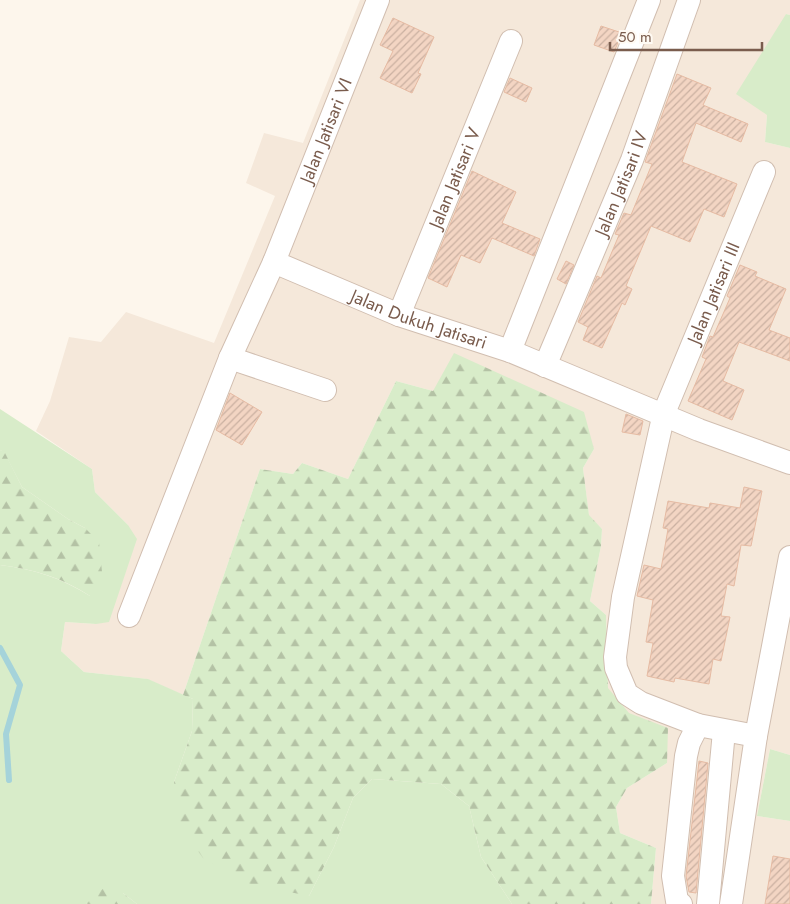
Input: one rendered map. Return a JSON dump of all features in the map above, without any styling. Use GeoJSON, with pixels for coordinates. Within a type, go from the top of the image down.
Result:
{"type":"FeatureCollection","features":[{"type":"Feature","properties":{"kind":"street","name":"Jalan Jatisari VI"},"geometry":{"type":"LineString","coordinates":[[274,262],[378,0]]}},
{"type":"Feature","properties":{"kind":"street"},"geometry":{"type":"LineString","coordinates":[[510,351],[650,0]]}},
{"type":"Feature","properties":{"kind":"street","name":"Jalan Jatisari IV"},"geometry":{"type":"LineString","coordinates":[[546,366],[632,160],[689,0]]}},
{"type":"Feature","properties":{"kind":"street","name":"Jalan Jatisari V"},"geometry":{"type":"LineString","coordinates":[[399,315],[511,41]]}},
{"type":"Feature","properties":{"kind":"street","name":"Jalan Jatisari III"},"geometry":{"type":"LineString","coordinates":[[664,413],[764,172]]}},
{"type":"Feature","properties":{"kind":"street","name":"Jalan Dukuh Jatisari"},"geometry":{"type":"LineString","coordinates":[[274,262],[399,315],[510,351],[664,413],[699,430],[790,463]]}},
{"type":"Feature","properties":{"kind":"street"},"geometry":{"type":"LineString","coordinates":[[129,616],[230,358],[274,262]]}},
{"type":"Feature","properties":{"kind":"street"},"geometry":{"type":"LineString","coordinates":[[230,358],[325,390]]}},
{"type":"Feature","properties":{"kind":"street"},"geometry":{"type":"LineString","coordinates":[[664,413],[623,597],[615,656],[616,668],[627,694],[641,703],[698,725],[756,736]]}},
{"type":"Feature","properties":{"kind":"street"},"geometry":{"type":"LineString","coordinates":[[732,904],[756,736],[790,557]]}},
{"type":"Feature","properties":{"kind":"street"},"geometry":{"type":"LineString","coordinates":[[681,904],[677,901],[673,876],[686,756],[689,743],[698,725]]}},
{"type":"Feature","properties":{"kind":"street"},"geometry":{"type":"LineString","coordinates":[[708,904],[724,731]]}},
{"type":"Feature","properties":{"kind":"shaded area"},"geometry":{"type":"Polygon","coordinates":[[[360,0],[790,0],[790,15],[786,14],[767,115],[765,142],[790,148],[790,755],[770,749],[757,816],[790,821],[790,904],[651,904],[656,848],[620,833],[616,807],[627,788],[667,763],[608,689],[606,615],[590,601],[601,546],[602,529],[589,516],[583,468],[594,449],[433,391],[396,381],[348,479],[302,463],[293,474],[260,469],[183,695],[147,679],[84,672],[61,651],[65,622],[96,624],[128,525],[95,492],[92,469],[36,431],[50,401],[69,337],[101,342],[126,312],[214,343],[275,196],[246,183],[264,133],[303,143],[360,0]]]}},
{"type":"Feature","properties":{"kind":"green space"},"geometry":{"type":"Polygon","coordinates":[[[786,14],[790,15],[790,148],[765,142],[767,115],[736,94],[786,14]]]}},
{"type":"Feature","properties":{"kind":"green space"},"geometry":{"type":"Polygon","coordinates":[[[454,353],[584,412],[594,449],[583,468],[589,515],[602,529],[601,546],[590,601],[606,615],[608,688],[629,713],[668,728],[667,763],[627,788],[616,807],[620,833],[656,848],[651,904],[512,904],[481,857],[469,806],[441,784],[372,779],[353,798],[334,847],[309,896],[246,883],[203,858],[177,822],[174,782],[192,731],[193,699],[183,695],[260,469],[293,474],[302,463],[348,479],[396,381],[433,391],[454,353]]]}},
{"type":"Feature","properties":{"kind":"green space"},"geometry":{"type":"Polygon","coordinates":[[[0,409],[92,469],[95,492],[128,525],[137,539],[109,622],[96,624],[65,622],[61,651],[84,672],[148,679],[193,699],[192,731],[174,782],[309,896],[334,847],[353,798],[372,779],[441,784],[469,806],[481,857],[512,904],[137,904],[123,893],[89,899],[86,904],[0,904],[0,565],[47,575],[69,584],[90,596],[85,528],[68,519],[22,487],[4,452],[0,450],[0,409]]]}},
{"type":"Feature","properties":{"kind":"green space"},"geometry":{"type":"Polygon","coordinates":[[[0,450],[4,451],[22,487],[68,519],[85,528],[99,542],[103,582],[90,596],[69,584],[47,575],[0,565],[0,450]]]}},
{"type":"Feature","properties":{"kind":"green space"},"geometry":{"type":"Polygon","coordinates":[[[770,749],[790,755],[790,821],[757,816],[770,749]]]}},
{"type":"Feature","properties":{"kind":"green space"},"geometry":{"type":"Polygon","coordinates":[[[104,888],[123,893],[137,904],[86,904],[88,899],[104,888]]]}},
{"type":"Feature","properties":{"kind":"building"},"geometry":{"type":"Polygon","coordinates":[[[393,18],[434,37],[418,73],[421,74],[412,93],[380,78],[393,51],[380,45],[393,18]]]}},
{"type":"Feature","properties":{"kind":"building"},"geometry":{"type":"Polygon","coordinates":[[[601,26],[622,33],[614,52],[594,45],[601,26]]]}},
{"type":"Feature","properties":{"kind":"building"},"geometry":{"type":"Polygon","coordinates":[[[677,74],[711,88],[703,105],[748,124],[741,142],[696,123],[682,162],[737,184],[724,217],[704,209],[690,242],[651,226],[626,286],[632,289],[625,305],[622,303],[602,348],[583,340],[588,327],[578,322],[597,276],[601,278],[619,235],[615,234],[624,213],[631,215],[652,164],[645,162],[677,74]]]}},
{"type":"Feature","properties":{"kind":"building"},"geometry":{"type":"Polygon","coordinates":[[[510,78],[532,88],[526,102],[504,92],[510,78]]]}},
{"type":"Feature","properties":{"kind":"building"},"geometry":{"type":"Polygon","coordinates":[[[472,171],[516,192],[502,223],[540,239],[534,256],[492,238],[480,263],[461,255],[447,287],[428,278],[472,171]]]}},
{"type":"Feature","properties":{"kind":"building"},"geometry":{"type":"Polygon","coordinates":[[[566,261],[574,265],[566,284],[557,279],[566,261]]]}},
{"type":"Feature","properties":{"kind":"building"},"geometry":{"type":"Polygon","coordinates":[[[740,265],[757,272],[755,276],[786,289],[769,330],[790,338],[790,361],[739,342],[723,381],[744,390],[732,420],[688,401],[706,359],[702,357],[710,336],[713,337],[730,298],[727,296],[740,265]]]}},
{"type":"Feature","properties":{"kind":"building"},"geometry":{"type":"Polygon","coordinates":[[[230,393],[262,412],[242,445],[216,430],[230,393]]]}},
{"type":"Feature","properties":{"kind":"building"},"geometry":{"type":"Polygon","coordinates":[[[626,414],[643,421],[640,435],[622,432],[626,414]]]}},
{"type":"Feature","properties":{"kind":"building"},"geometry":{"type":"Polygon","coordinates":[[[744,487],[762,491],[751,546],[741,545],[734,586],[727,584],[721,616],[730,617],[721,661],[713,659],[709,684],[675,678],[674,682],[647,676],[653,643],[646,642],[653,600],[637,596],[644,565],[661,569],[668,529],[663,528],[668,501],[709,508],[710,503],[740,508],[744,487]]]}},
{"type":"Feature","properties":{"kind":"building"},"geometry":{"type":"Polygon","coordinates":[[[699,761],[708,763],[696,893],[689,892],[686,876],[699,761]]]}},
{"type":"Feature","properties":{"kind":"building"},"geometry":{"type":"Polygon","coordinates":[[[773,856],[790,859],[790,904],[765,904],[773,856]]]}},
{"type":"Feature","properties":{"kind":"waterway"},"geometry":{"type":"LineString","coordinates":[[0,648],[20,685],[6,734],[9,780]]}}]}
